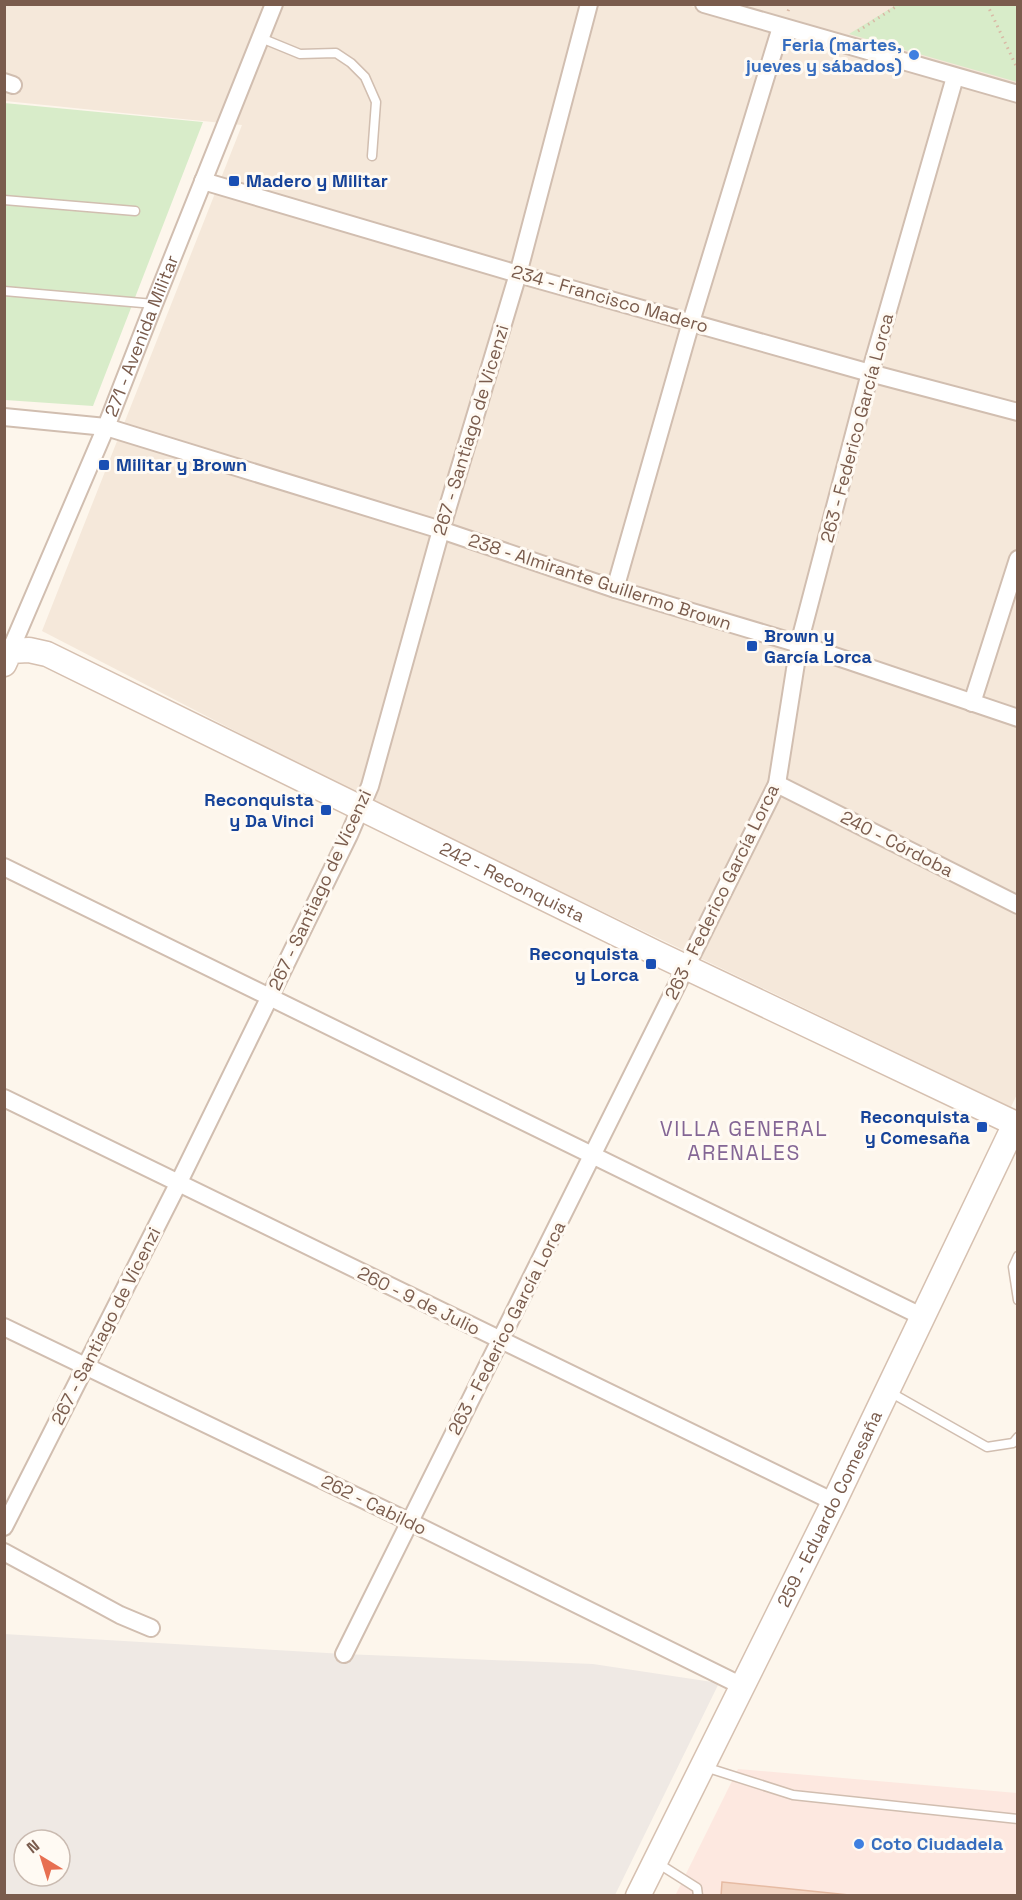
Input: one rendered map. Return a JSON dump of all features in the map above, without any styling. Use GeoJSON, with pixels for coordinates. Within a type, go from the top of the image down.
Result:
{"type":"FeatureCollection","features":[{"type":"Feature","properties":{"kind":"street","name":"271 - Avenida Militar"},"geometry":{"type":"LineString","coordinates":[[6,656],[106,427],[274,4]]}},
{"type":"Feature","properties":{"kind":"street","name":"267 - Santiago de Vicenzi"},"geometry":{"type":"LineString","coordinates":[[4,1527],[179,1182],[361,810],[370,786],[441,530],[518,273],[589,4]]}},
{"type":"Feature","properties":{"kind":"street"},"geometry":{"type":"LineString","coordinates":[[704,4],[1017,94]]}},
{"type":"Feature","properties":{"kind":"street"},"geometry":{"type":"LineString","coordinates":[[615,590],[691,322],[781,27]]}},
{"type":"Feature","properties":{"kind":"street","name":"263 - Federico García Lorca"},"geometry":{"type":"LineString","coordinates":[[344,1654],[777,784],[799,644],[870,373],[955,77]]}},
{"type":"Feature","properties":{"kind":"street","name":"234 - Francisco Madero"},"geometry":{"type":"LineString","coordinates":[[203,181],[870,373],[1017,412]]}},
{"type":"Feature","properties":{"kind":"street","name":"238 - Almirante Guillermo Brown"},"geometry":{"type":"LineString","coordinates":[[4,417],[106,427],[441,530],[615,590],[799,644],[1017,718]]}},
{"type":"Feature","properties":{"kind":"street"},"geometry":{"type":"LineString","coordinates":[[972,703],[1017,559]]}},
{"type":"Feature","properties":{"kind":"street","name":"242 - Reconquista"},"geometry":{"type":"LineString","coordinates":[[6,656],[29,650],[47,654],[686,968],[1017,1123]]}},
{"type":"Feature","properties":{"kind":"street","name":"240 - Córdoba"},"geometry":{"type":"LineString","coordinates":[[777,784],[1017,905]]}},
{"type":"Feature","properties":{"kind":"street"},"geometry":{"type":"LineString","coordinates":[[4,867],[923,1317]]}},
{"type":"Feature","properties":{"kind":"street","name":"260 - 9 de Julio"},"geometry":{"type":"LineString","coordinates":[[4,1098],[834,1502]]}},
{"type":"Feature","properties":{"kind":"street","name":"259 - Eduardo Comesaña"},"geometry":{"type":"LineString","coordinates":[[638,1896],[834,1502],[1017,1123]]}},
{"type":"Feature","properties":{"kind":"street","name":"262 - Cabildo"},"geometry":{"type":"LineString","coordinates":[[4,1327],[410,1522],[742,1686]]}},
{"type":"Feature","properties":{"kind":"street"},"geometry":{"type":"LineString","coordinates":[[4,1552],[120,1616],[151,1629]]}},
{"type":"Feature","properties":{"kind":"lane"},"geometry":{"type":"LineString","coordinates":[[261,38],[300,54],[336,52],[365,77],[376,102],[372,156]]}},
{"type":"Feature","properties":{"kind":"lane"},"geometry":{"type":"LineString","coordinates":[[4,201],[135,211]]}},
{"type":"Feature","properties":{"kind":"lane"},"geometry":{"type":"LineString","coordinates":[[4,291],[154,303]]}},
{"type":"Feature","properties":{"kind":"lane"},"geometry":{"type":"LineString","coordinates":[[1017,1256],[1013,1267],[1017,1300]]}},
{"type":"Feature","properties":{"kind":"lane"},"geometry":{"type":"LineString","coordinates":[[888,1391],[987,1447],[1013,1443],[1017,1437]]}},
{"type":"Feature","properties":{"kind":"lane"},"geometry":{"type":"LineString","coordinates":[[702,1766],[793,1795],[1017,1819]]}},
{"type":"Feature","properties":{"kind":"lane"},"geometry":{"type":"LineString","coordinates":[[655,1862],[698,1888],[698,1896]]}},
{"type":"Feature","properties":{"kind":"path"},"geometry":{"type":"LineString","coordinates":[[846,45],[850,36],[900,4]]}},
{"type":"Feature","properties":{"kind":"path"},"geometry":{"type":"LineString","coordinates":[[987,4],[1017,70]]}},
{"type":"Feature","properties":{"kind":"shaded area"},"geometry":{"type":"Polygon","coordinates":[[[684,4],[1017,102],[1018,1092],[1011,1107],[355,793],[42,631],[242,125],[5,101],[5,5],[684,4]]]}},
{"type":"Feature","properties":{"kind":"shaded area"},"geometry":{"type":"Polygon","coordinates":[[[730,5],[1017,5],[1017,87],[730,5]]]}},
{"type":"Feature","properties":{"kind":"shaded area"},"geometry":{"type":"Polygon","coordinates":[[[4,1634],[344,1654],[593,1664],[719,1683],[615,1895],[5,1895],[4,1634]]]}},
{"type":"Feature","properties":{"kind":"shaded area","name":"Coto Ciudadela"},"geometry":{"type":"Polygon","coordinates":[[[738,1769],[1017,1793],[1017,1895],[675,1896],[738,1769]]]}},
{"type":"Feature","properties":{"kind":"green space"},"geometry":{"type":"Polygon","coordinates":[[[896,5],[1017,5],[1017,82],[849,34],[896,5]]]}},
{"type":"Feature","properties":{"kind":"green space"},"geometry":{"type":"Polygon","coordinates":[[[4,103],[203,122],[93,406],[5,400],[4,103]]]}},
{"type":"Feature","properties":{"kind":"building"},"geometry":{"type":"Polygon","coordinates":[[[722,1882],[859,1896],[721,1896],[722,1882]]]}},
{"type":"Feature","properties":{"kind":"place","name":"Feria (martes, jueves y sábados)"},"geometry":{"type":"Point","coordinates":[914,55]}},
{"type":"Feature","properties":{"kind":"place","name":"Madero y Militar"},"geometry":{"type":"Point","coordinates":[234,181]}},
{"type":"Feature","properties":{"kind":"place","name":"Militar y Brown"},"geometry":{"type":"Point","coordinates":[104,465]}},
{"type":"Feature","properties":{"kind":"place","name":"Brown y García Lorca"},"geometry":{"type":"Point","coordinates":[752,646]}},
{"type":"Feature","properties":{"kind":"place","name":"Reconquista y Da Vinci"},"geometry":{"type":"Point","coordinates":[326,810]}},
{"type":"Feature","properties":{"kind":"place","name":"Reconquista y Lorca"},"geometry":{"type":"Point","coordinates":[651,964]}},
{"type":"Feature","properties":{"kind":"place","name":"Reconquista y Comesaña"},"geometry":{"type":"Point","coordinates":[982,1127]}},
{"type":"Feature","properties":{"kind":"place","name":"Coto Ciudadela"},"geometry":{"type":"Point","coordinates":[859,1844]}},
{"type":"Feature","properties":{"kind":"district","name":"VILLA GENERAL ARENALES"},"geometry":{"type":"Point","coordinates":[744,1141]}}]}
